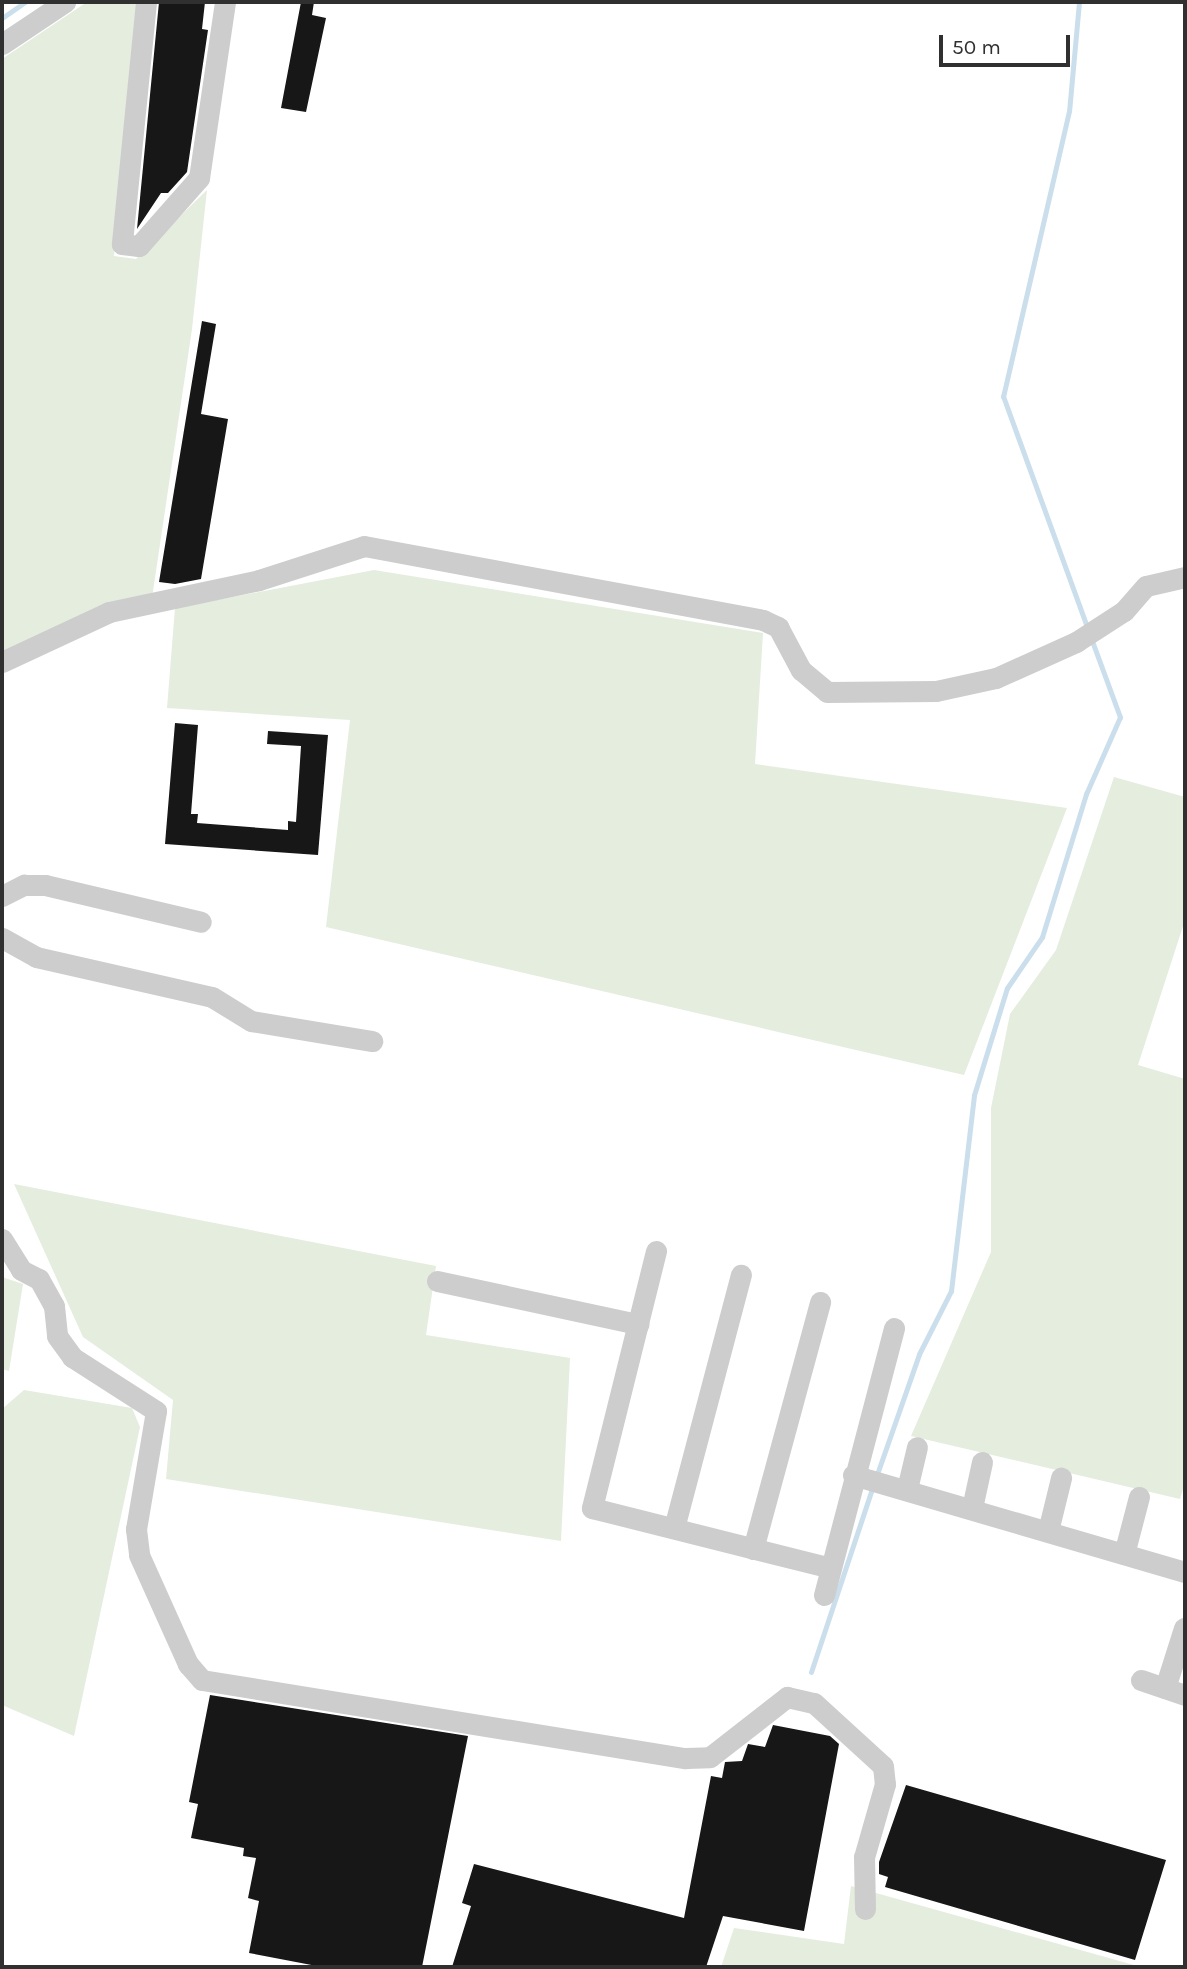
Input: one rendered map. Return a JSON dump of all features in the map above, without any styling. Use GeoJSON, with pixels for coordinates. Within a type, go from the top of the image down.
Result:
{"type":"FeatureCollection","features":[{"type":"Feature","properties":{"kind":"street"},"geometry":{"type":"LineString","coordinates":[[2,44],[65,2]]}},
{"type":"Feature","properties":{"kind":"street"},"geometry":{"type":"LineString","coordinates":[[146,2],[122,244],[139,246],[199,178],[225,2]]}},
{"type":"Feature","properties":{"kind":"street"},"geometry":{"type":"LineString","coordinates":[[2,662],[109,612],[258,580],[364,546],[762,620],[778,627],[801,670],[827,692],[936,691],[996,678],[1076,642],[1124,611],[1146,586],[1185,577]]}},
{"type":"Feature","properties":{"kind":"street"},"geometry":{"type":"LineString","coordinates":[[2,896],[24,885],[45,885],[201,922]]}},
{"type":"Feature","properties":{"kind":"street"},"geometry":{"type":"LineString","coordinates":[[2,938],[36,957],[212,998],[251,1021],[372,1041]]}},
{"type":"Feature","properties":{"kind":"street"},"geometry":{"type":"LineString","coordinates":[[2,1240],[21,1270],[39,1279],[54,1306],[57,1336],[72,1357],[156,1411],[136,1529],[139,1555],[188,1664],[202,1680],[685,1758],[710,1757],[787,1697],[814,1703],[883,1766],[886,1784],[864,1857],[865,1909]]}},
{"type":"Feature","properties":{"kind":"street"},"geometry":{"type":"LineString","coordinates":[[656,1251],[592,1508],[830,1568]]}},
{"type":"Feature","properties":{"kind":"street"},"geometry":{"type":"LineString","coordinates":[[674,1528],[741,1275]]}},
{"type":"Feature","properties":{"kind":"street"},"geometry":{"type":"LineString","coordinates":[[437,1281],[638,1324]]}},
{"type":"Feature","properties":{"kind":"street"},"geometry":{"type":"LineString","coordinates":[[753,1549],[820,1302]]}},
{"type":"Feature","properties":{"kind":"street"},"geometry":{"type":"LineString","coordinates":[[824,1595],[853,1475],[894,1328]]}},
{"type":"Feature","properties":{"kind":"street"},"geometry":{"type":"LineString","coordinates":[[907,1489],[916,1447]]}},
{"type":"Feature","properties":{"kind":"street"},"geometry":{"type":"LineString","coordinates":[[972,1508],[982,1462]]}},
{"type":"Feature","properties":{"kind":"street"},"geometry":{"type":"LineString","coordinates":[[853,1475],[1185,1572]]}},
{"type":"Feature","properties":{"kind":"street"},"geometry":{"type":"LineString","coordinates":[[1048,1531],[1061,1478]]}},
{"type":"Feature","properties":{"kind":"street"},"geometry":{"type":"LineString","coordinates":[[1124,1554],[1139,1497]]}},
{"type":"Feature","properties":{"kind":"street"},"geometry":{"type":"LineString","coordinates":[[1141,1680],[1175,1692],[1184,1628]]}},
{"type":"Feature","properties":{"kind":"green space"},"geometry":{"type":"Polygon","coordinates":[[[87,2],[139,2],[114,256],[136,259],[207,190],[192,329],[152,598],[2,653],[2,59],[87,2]]]}},
{"type":"Feature","properties":{"kind":"green space"},"geometry":{"type":"Polygon","coordinates":[[[374,570],[763,633],[755,764],[1067,808],[964,1075],[326,927],[350,720],[167,708],[175,608],[374,570]]]}},
{"type":"Feature","properties":{"kind":"green space"},"geometry":{"type":"Polygon","coordinates":[[[1114,777],[1185,797],[1185,920],[1138,1065],[1185,1079],[1185,1483],[1180,1499],[911,1436],[991,1252],[991,1108],[1010,1014],[1056,950],[1114,777]]]}},
{"type":"Feature","properties":{"kind":"green space"},"geometry":{"type":"Polygon","coordinates":[[[14,1184],[436,1266],[426,1335],[570,1358],[561,1541],[166,1479],[173,1400],[83,1337],[14,1184]]]}},
{"type":"Feature","properties":{"kind":"green space"},"geometry":{"type":"Polygon","coordinates":[[[2,1277],[23,1284],[9,1371],[2,1369],[2,1277]]]}},
{"type":"Feature","properties":{"kind":"green space"},"geometry":{"type":"Polygon","coordinates":[[[24,1390],[132,1408],[140,1427],[74,1736],[2,1705],[2,1409],[24,1390]]]}},
{"type":"Feature","properties":{"kind":"green space"},"geometry":{"type":"Polygon","coordinates":[[[851,1886],[1141,1967],[721,1967],[734,1928],[844,1944],[851,1886]]]}},
{"type":"Feature","properties":{"kind":"building"},"geometry":{"type":"Polygon","coordinates":[[[159,2],[205,2],[202,29],[208,30],[187,172],[168,193],[161,193],[137,229],[159,2]]]}},
{"type":"Feature","properties":{"kind":"building"},"geometry":{"type":"Polygon","coordinates":[[[301,2],[314,2],[312,15],[326,18],[306,112],[281,108],[301,2]]]}},
{"type":"Feature","properties":{"kind":"building"},"geometry":{"type":"Polygon","coordinates":[[[202,321],[216,324],[201,414],[228,419],[201,579],[175,584],[159,582],[202,321]]]}},
{"type":"Feature","properties":{"kind":"building"},"geometry":{"type":"Polygon","coordinates":[[[175,723],[198,725],[191,814],[198,814],[197,823],[288,830],[288,821],[296,822],[301,746],[267,744],[268,731],[328,735],[318,855],[165,844],[175,723]]]}},
{"type":"Feature","properties":{"kind":"building"},"geometry":{"type":"Polygon","coordinates":[[[210,1695],[468,1736],[422,1967],[322,1967],[249,1953],[259,1901],[248,1898],[256,1858],[243,1856],[244,1848],[191,1838],[198,1804],[189,1802],[210,1695]]]}},
{"type":"Feature","properties":{"kind":"building"},"geometry":{"type":"Polygon","coordinates":[[[773,1725],[830,1736],[839,1744],[804,1931],[723,1916],[706,1967],[452,1967],[471,1906],[462,1903],[474,1864],[684,1918],[711,1776],[722,1778],[725,1762],[742,1761],[748,1744],[765,1747],[773,1725]]]}},
{"type":"Feature","properties":{"kind":"building"},"geometry":{"type":"Polygon","coordinates":[[[906,1785],[1166,1860],[1135,1960],[885,1887],[888,1877],[879,1874],[879,1862],[906,1785]]]}},
{"type":"Feature","properties":{"kind":"waterway"},"geometry":{"type":"LineString","coordinates":[[2,18],[25,2]]}},
{"type":"Feature","properties":{"kind":"waterway"},"geometry":{"type":"LineString","coordinates":[[1079,2],[1069,111],[1003,396],[1088,629]]}},
{"type":"Feature","properties":{"kind":"waterway"},"geometry":{"type":"LineString","coordinates":[[876,1477],[919,1354],[951,1291],[974,1095],[1007,988],[1042,937],[1086,794],[1120,717],[1091,638]]}},
{"type":"Feature","properties":{"kind":"waterway"},"geometry":{"type":"LineString","coordinates":[[811,1672],[873,1486]]}}]}
